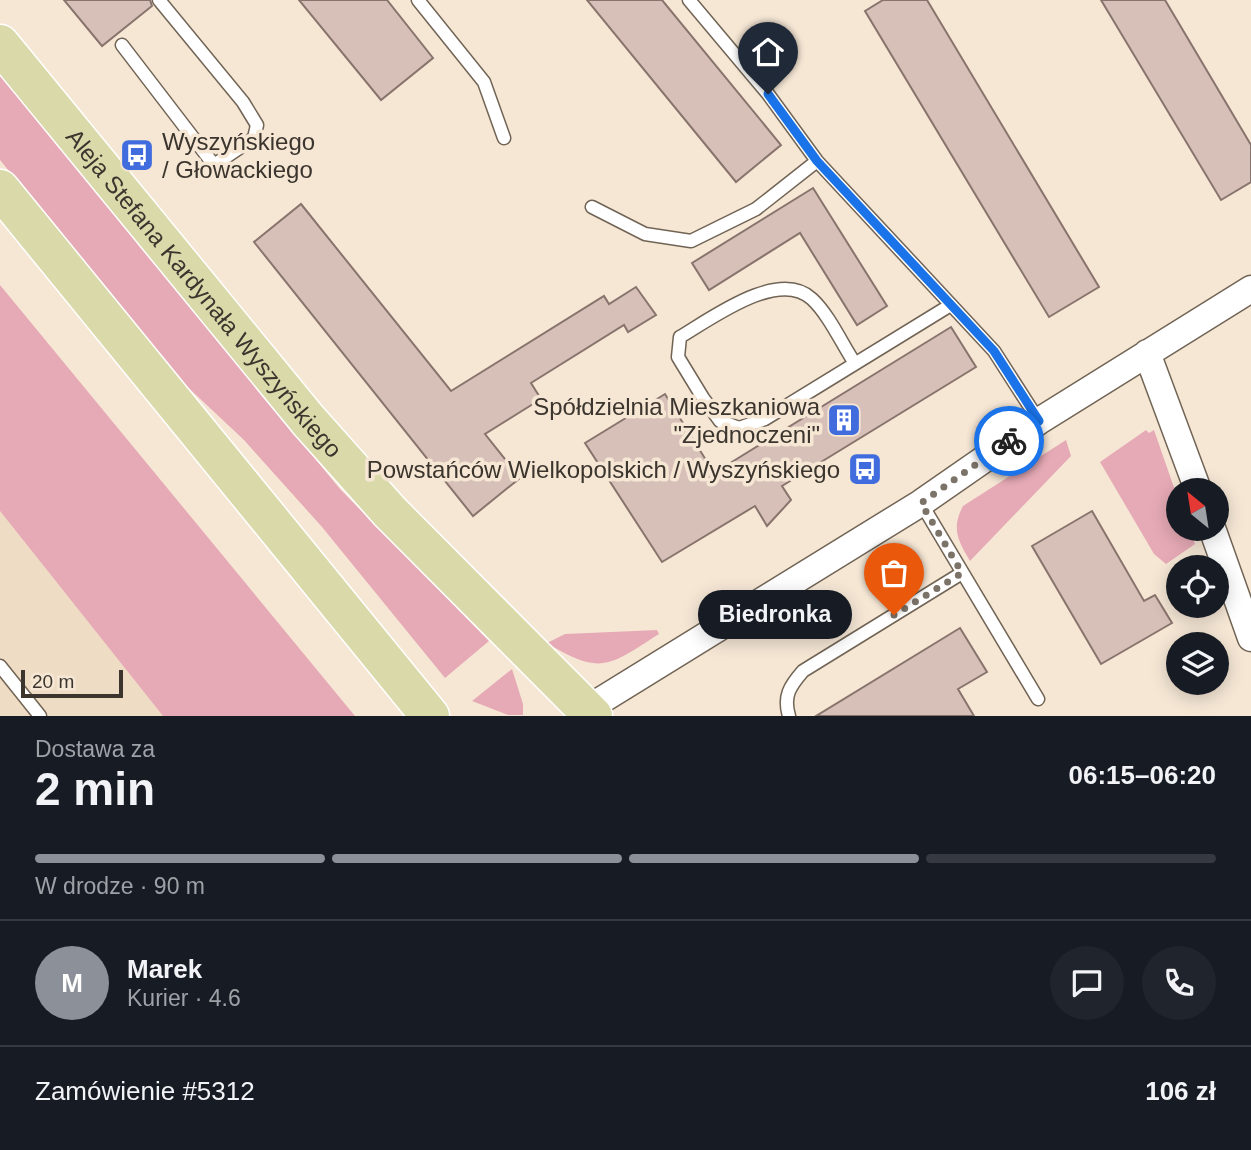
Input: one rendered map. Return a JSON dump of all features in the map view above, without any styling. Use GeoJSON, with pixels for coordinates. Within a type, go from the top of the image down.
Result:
{"type":"FeatureCollection","features":[{"type":"Feature","properties":{"kind":"main road","name":"Aleja Stefana Kardynała Wyszyńskiego"},"geometry":{"type":"LineString","coordinates":[[0,44],[307,419],[389,511],[590,713]]}},
{"type":"Feature","properties":{"kind":"main road"},"geometry":{"type":"LineString","coordinates":[[0,189],[430,716]]}},
{"type":"Feature","properties":{"kind":"street"},"geometry":{"type":"LineString","coordinates":[[590,713],[921,503],[1039,421],[1251,289]]}},
{"type":"Feature","properties":{"kind":"street"},"geometry":{"type":"LineString","coordinates":[[1147,353],[1194,478]]}},
{"type":"Feature","properties":{"kind":"street"},"geometry":{"type":"LineString","coordinates":[[1217,541],[1251,638]]}},
{"type":"Feature","properties":{"kind":"lane"},"geometry":{"type":"LineString","coordinates":[[122,45],[214,166],[254,138],[257,125],[243,102],[159,0]]}},
{"type":"Feature","properties":{"kind":"lane"},"geometry":{"type":"LineString","coordinates":[[418,0],[484,82],[504,138]]}},
{"type":"Feature","properties":{"kind":"lane"},"geometry":{"type":"LineString","coordinates":[[689,0],[768,94],[817,161],[949,306],[994,351],[1039,421]]}},
{"type":"Feature","properties":{"kind":"lane"},"geometry":{"type":"LineString","coordinates":[[592,207],[645,234],[691,240],[756,209],[817,161]]}},
{"type":"Feature","properties":{"kind":"lane"},"geometry":{"type":"LineString","coordinates":[[854,362],[812,299],[793,287],[772,288],[713,317],[680,337],[678,357],[720,421],[739,428],[765,419],[949,306]]}},
{"type":"Feature","properties":{"kind":"lane"},"geometry":{"type":"LineString","coordinates":[[921,503],[1038,699]]}},
{"type":"Feature","properties":{"kind":"lane"},"geometry":{"type":"LineString","coordinates":[[789,716],[785,701],[790,686],[803,671],[962,573]]}},
{"type":"Feature","properties":{"kind":"lane"},"geometry":{"type":"LineString","coordinates":[[0,666],[40,716]]}},
{"type":"Feature","properties":{"kind":"shaded area"},"geometry":{"type":"Polygon","coordinates":[[[0,75],[340,489],[489,641],[445,678],[322,527],[244,440],[179,379],[0,160],[0,75]]]}},
{"type":"Feature","properties":{"kind":"shaded area"},"geometry":{"type":"Polygon","coordinates":[[[0,285],[355,716],[163,716],[0,511],[0,285]]]}},
{"type":"Feature","properties":{"kind":"shaded area"},"geometry":{"type":"Polygon","coordinates":[[[1146,430],[1149,433],[1154,430],[1171,478],[1166,478],[1166,541],[1194,541],[1195,544],[1179,555],[1166,555],[1166,564],[1154,554],[1100,462],[1146,430]]]}},
{"type":"Feature","properties":{"kind":"shaded area"},"geometry":{"type":"Polygon","coordinates":[[[1066,440],[1071,456],[970,561],[962,547],[957,528],[963,506],[1066,440]]]}},
{"type":"Feature","properties":{"kind":"shaded area"},"geometry":{"type":"Polygon","coordinates":[[[0,511],[163,716],[0,716],[0,511]]]}},
{"type":"Feature","properties":{"kind":"shaded area"},"geometry":{"type":"Polygon","coordinates":[[[657,630],[659,634],[628,654],[604,663],[580,660],[547,643],[565,634],[657,630]]]}},
{"type":"Feature","properties":{"kind":"shaded area"},"geometry":{"type":"Polygon","coordinates":[[[512,669],[523,704],[523,715],[508,715],[472,701],[512,669]]]}},
{"type":"Feature","properties":{"kind":"building"},"geometry":{"type":"Polygon","coordinates":[[[64,0],[150,0],[152,6],[102,46],[64,0]]]}},
{"type":"Feature","properties":{"kind":"building"},"geometry":{"type":"Polygon","coordinates":[[[299,0],[387,0],[433,58],[381,100],[299,0]]]}},
{"type":"Feature","properties":{"kind":"building"},"geometry":{"type":"Polygon","coordinates":[[[587,0],[662,0],[781,145],[736,182],[587,0]]]}},
{"type":"Feature","properties":{"kind":"building"},"geometry":{"type":"Polygon","coordinates":[[[883,0],[927,0],[1099,287],[1049,317],[865,11],[883,0]]]}},
{"type":"Feature","properties":{"kind":"building"},"geometry":{"type":"Polygon","coordinates":[[[1101,0],[1165,0],[1251,145],[1251,182],[1221,200],[1101,0]]]}},
{"type":"Feature","properties":{"kind":"building"},"geometry":{"type":"Polygon","coordinates":[[[813,188],[887,306],[857,325],[800,233],[709,290],[692,263],[813,188]]]}},
{"type":"Feature","properties":{"kind":"building"},"geometry":{"type":"Polygon","coordinates":[[[301,204],[451,391],[604,296],[609,304],[636,287],[656,315],[628,332],[624,325],[531,383],[541,399],[485,434],[520,478],[473,516],[254,242],[301,204]]]}},
{"type":"Feature","properties":{"kind":"building"},"geometry":{"type":"Polygon","coordinates":[[[951,327],[976,367],[782,486],[791,500],[767,526],[755,506],[662,562],[585,443],[665,394],[714,473],[951,327]]]}},
{"type":"Feature","properties":{"kind":"building"},"geometry":{"type":"Polygon","coordinates":[[[1092,511],[1144,601],[1155,595],[1166,613],[1166,618],[1172,623],[1101,664],[1032,546],[1092,511]]]}},
{"type":"Feature","properties":{"kind":"building"},"geometry":{"type":"Polygon","coordinates":[[[960,628],[987,672],[958,689],[974,716],[816,716],[960,628]]]}},
{"type":"Feature","properties":{"kind":"way so far"},"geometry":{"type":"LineString","coordinates":[[894,615],[962,573],[921,503],[1009,441]]}},
{"type":"Feature","properties":{"kind":"place","name":"Wyszyńskiego / Głowackiego"},"geometry":{"type":"Point","coordinates":[137,155]}},
{"type":"Feature","properties":{"kind":"place","name":"Spółdzielnia Mieszkaniowa \"Zjednoczeni\""},"geometry":{"type":"Point","coordinates":[844,420]}},
{"type":"Feature","properties":{"kind":"place","name":"Powstańców Wielkopolskich / Wyszyńskiego"},"geometry":{"type":"Point","coordinates":[865,469]}},
{"type":"Feature","properties":{"kind":"place","name":"Biedronka"},"geometry":{"type":"Point","coordinates":[894,615]}},
{"type":"Feature","properties":{"kind":"route"},"geometry":{"type":"LineString","coordinates":[[768,94],[817,161],[949,306],[994,351],[1039,421],[1009,441]]}}]}
